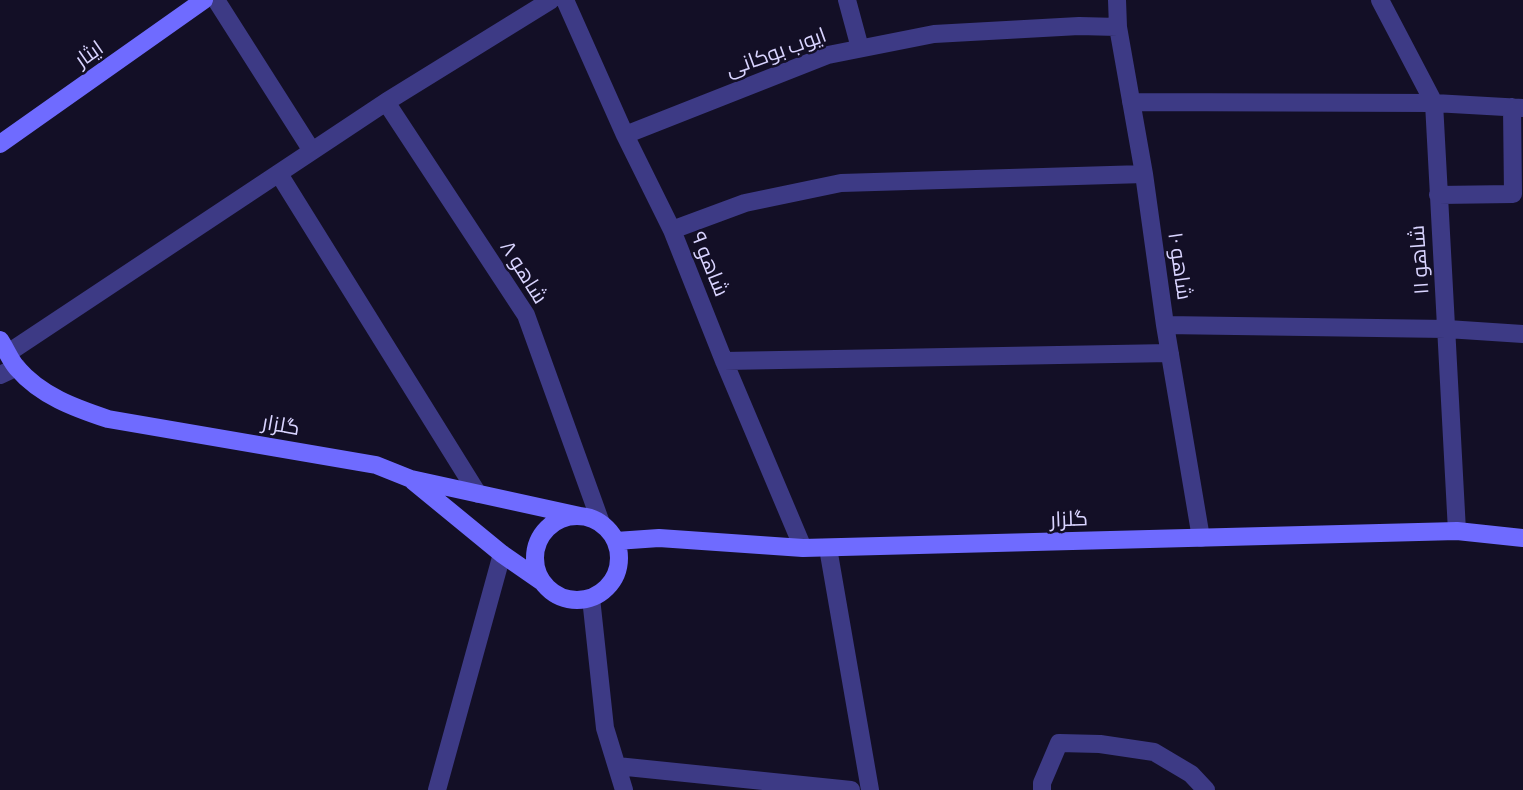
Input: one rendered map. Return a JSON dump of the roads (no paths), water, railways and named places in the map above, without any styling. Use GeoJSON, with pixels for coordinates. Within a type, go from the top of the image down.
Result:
{"type":"FeatureCollection","features":[{"type":"Feature","properties":{"kind":"street"},"geometry":{"type":"LineString","coordinates":[[216,0],[312,151]]}},
{"type":"Feature","properties":{"kind":"street"},"geometry":{"type":"LineString","coordinates":[[6,359],[386,102],[551,0]]}},
{"type":"Feature","properties":{"kind":"street","name":"شاهو ۹"},"geometry":{"type":"LineString","coordinates":[[565,0],[625,135],[672,230],[803,548]]}},
{"type":"Feature","properties":{"kind":"street"},"geometry":{"type":"LineString","coordinates":[[847,0],[860,48]]}},
{"type":"Feature","properties":{"kind":"street","name":"شاهو ۱۰"},"geometry":{"type":"LineString","coordinates":[[1117,0],[1118,27],[1201,538]]}},
{"type":"Feature","properties":{"kind":"street","name":"شاهو ۱۱"},"geometry":{"type":"LineString","coordinates":[[1380,0],[1434,103],[1457,531]]}},
{"type":"Feature","properties":{"kind":"street","name":"ایثار"},"geometry":{"type":"LineString","coordinates":[[0,145],[196,2]]}},
{"type":"Feature","properties":{"kind":"street","name":"ایوب بوکانی"},"geometry":{"type":"LineString","coordinates":[[625,135],[828,55],[934,34],[1079,26],[1118,27]]}},
{"type":"Feature","properties":{"kind":"street","name":"شاهو ۸"},"geometry":{"type":"LineString","coordinates":[[386,102],[526,315],[601,523]]}},
{"type":"Feature","properties":{"kind":"street"},"geometry":{"type":"LineString","coordinates":[[1131,102],[1434,103],[1518,108],[1513,194],[1438,195]]}},
{"type":"Feature","properties":{"kind":"street"},"geometry":{"type":"LineString","coordinates":[[279,174],[478,494]]}},
{"type":"Feature","properties":{"kind":"street"},"geometry":{"type":"LineString","coordinates":[[672,230],[745,204],[841,183],[1144,174]]}},
{"type":"Feature","properties":{"kind":"street"},"geometry":{"type":"LineString","coordinates":[[1165,325],[1447,329],[1523,334]]}},
{"type":"Feature","properties":{"kind":"street"},"geometry":{"type":"LineString","coordinates":[[724,360],[1170,353]]}},
{"type":"Feature","properties":{"kind":"street","name":"گلزار"},"geometry":{"type":"LineString","coordinates":[[6,359],[38,388],[71,406],[108,419],[376,464],[411,479],[580,516]]}},
{"type":"Feature","properties":{"kind":"street"},"geometry":{"type":"LineString","coordinates":[[411,479],[555,594],[573,600],[592,598],[610,585],[619,564],[616,541],[601,523],[580,516],[557,520],[540,536],[534,559],[541,581]]}},
{"type":"Feature","properties":{"kind":"street","name":"گلزار"},"geometry":{"type":"LineString","coordinates":[[616,541],[659,538],[828,548],[1457,531],[1523,538]]}},
{"type":"Feature","properties":{"kind":"street"},"geometry":{"type":"LineString","coordinates":[[828,548],[870,790]]}},
{"type":"Feature","properties":{"kind":"street"},"geometry":{"type":"LineString","coordinates":[[437,790],[502,554]]}},
{"type":"Feature","properties":{"kind":"street"},"geometry":{"type":"LineString","coordinates":[[592,598],[605,729],[624,790]]}},
{"type":"Feature","properties":{"kind":"street"},"geometry":{"type":"LineString","coordinates":[[1042,790],[1042,783],[1059,743],[1100,744],[1154,752],[1191,774],[1206,790]]}},
{"type":"Feature","properties":{"kind":"street"},"geometry":{"type":"LineString","coordinates":[[617,766],[851,790]]}}]}
